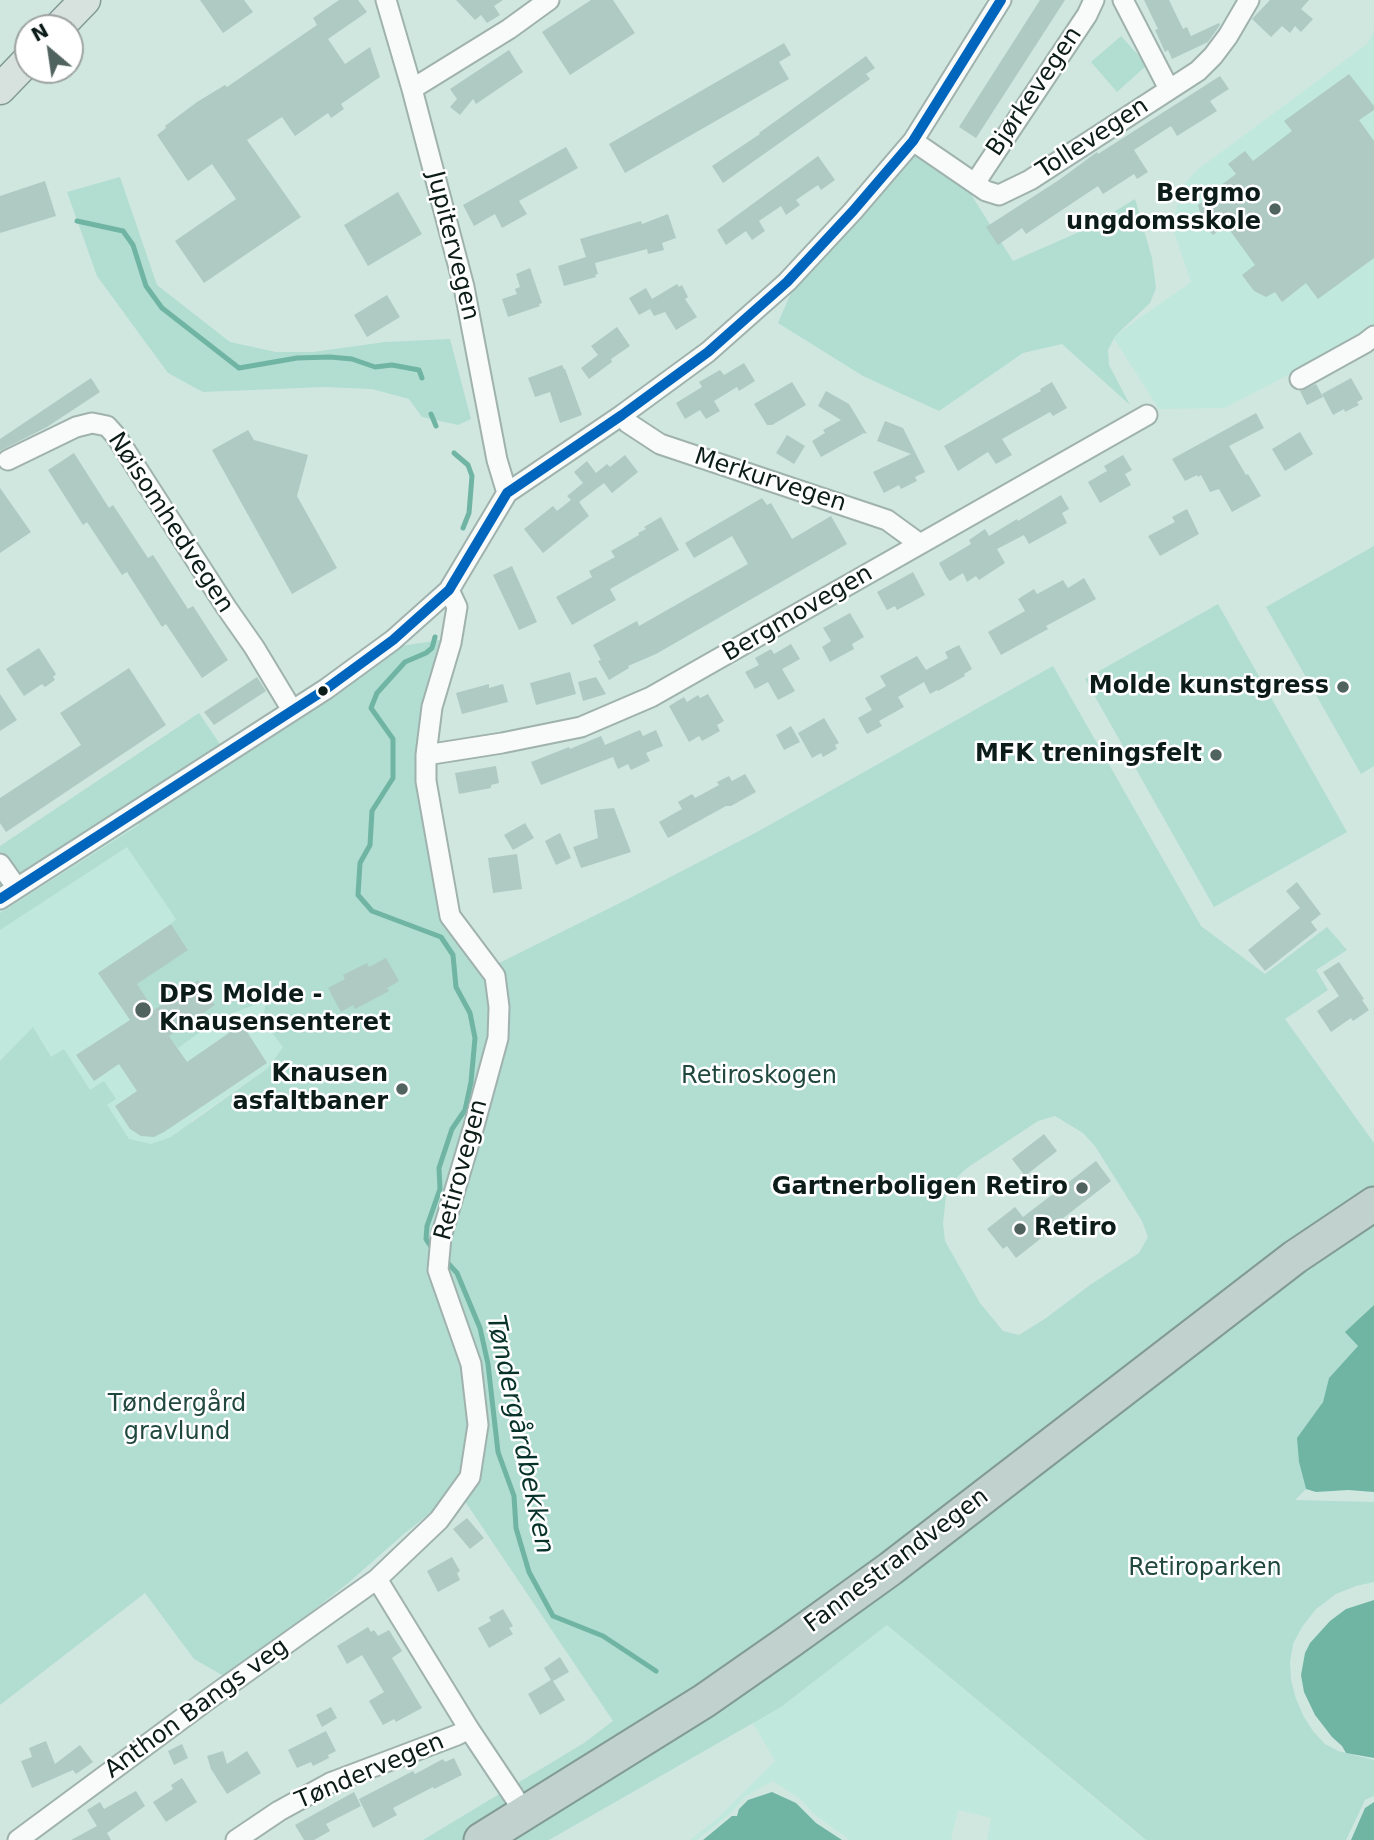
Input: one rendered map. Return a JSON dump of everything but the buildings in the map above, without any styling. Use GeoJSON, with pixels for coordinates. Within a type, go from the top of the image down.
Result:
{"type":"FeatureCollection","features":[{"type":"Feature","properties":{"kind":"highway","name":"Fannestrandvegen"},"geometry":{"type":"LineString","coordinates":[[481,1840],[704,1700],[790,1642],[890,1569],[1295,1257],[1374,1189]]}},
{"type":"Feature","properties":{"kind":"highway","name":"Fannestrandvegen"},"geometry":{"type":"LineString","coordinates":[[1295,1257],[1374,1204]]}},
{"type":"Feature","properties":{"kind":"main road"},"geometry":{"type":"LineString","coordinates":[[72,14],[85,0]]}},
{"type":"Feature","properties":{"kind":"main road"},"geometry":{"type":"LineString","coordinates":[[0,89],[14,74]]}},
{"type":"Feature","properties":{"kind":"street","name":"Jupitervegen"},"geometry":{"type":"LineString","coordinates":[[386,0],[464,287],[507,494]]}},
{"type":"Feature","properties":{"kind":"street"},"geometry":{"type":"LineString","coordinates":[[412,89],[509,29],[549,0]]}},
{"type":"Feature","properties":{"kind":"street"},"geometry":{"type":"LineString","coordinates":[[0,900],[326,689],[393,640],[449,590],[507,494],[708,352],[787,282],[913,141],[1001,0]]}},
{"type":"Feature","properties":{"kind":"street","name":"Bjørkevegen"},"geometry":{"type":"LineString","coordinates":[[975,183],[1094,0]]}},
{"type":"Feature","properties":{"kind":"street"},"geometry":{"type":"LineString","coordinates":[[1123,0],[1169,89]]}},
{"type":"Feature","properties":{"kind":"street","name":"Tollevegen"},"geometry":{"type":"LineString","coordinates":[[913,141],[986,191],[999,195],[1030,180],[1198,71],[1228,36],[1249,0]]}},
{"type":"Feature","properties":{"kind":"street"},"geometry":{"type":"LineString","coordinates":[[1300,379],[1374,336]]}},
{"type":"Feature","properties":{"kind":"street","name":"Merkurvegen"},"geometry":{"type":"LineString","coordinates":[[622,415],[660,444],[887,520],[920,544]]}},
{"type":"Feature","properties":{"kind":"street","name":"Bergmovegen"},"geometry":{"type":"LineString","coordinates":[[426,755],[581,727],[651,697],[1147,415]]}},
{"type":"Feature","properties":{"kind":"street","name":"Nøisomhedvegen"},"geometry":{"type":"LineString","coordinates":[[8,460],[76,427],[92,423],[107,426],[254,647],[292,710]]}},
{"type":"Feature","properties":{"kind":"street","name":"Retirovegen"},"geometry":{"type":"LineString","coordinates":[[377,1579],[439,1520],[470,1477],[478,1425],[471,1364],[438,1270],[441,1237],[498,1038],[499,1007],[495,976],[450,916],[426,781],[426,755],[432,707],[451,643],[457,607],[449,590]]}},
{"type":"Feature","properties":{"kind":"street"},"geometry":{"type":"LineString","coordinates":[[0,864],[17,888]]}},
{"type":"Feature","properties":{"kind":"street"},"geometry":{"type":"LineString","coordinates":[[377,1579],[469,1728],[526,1813]]}},
{"type":"Feature","properties":{"kind":"street","name":"Anthon Bangs veg"},"geometry":{"type":"LineString","coordinates":[[18,1840],[209,1698],[377,1579]]}},
{"type":"Feature","properties":{"kind":"street","name":"Tøndervegen"},"geometry":{"type":"LineString","coordinates":[[236,1840],[279,1811],[330,1783],[448,1739],[469,1728]]}},
{"type":"Feature","properties":{"kind":"shaded area","name":"Bergmo ungdomsskole"},"geometry":{"type":"Polygon","coordinates":[[[1374,31],[1374,325],[1353,342],[1224,408],[1159,409],[1113,337],[1191,282],[1173,229],[1180,189],[1197,170],[1367,44],[1374,31]]]}},
{"type":"Feature","properties":{"kind":"shaded area","name":"DPS Molde - Knausensenteret"},"geometry":{"type":"Polygon","coordinates":[[[137,821],[268,1000],[262,1020],[283,1047],[268,1068],[191,1121],[214,1152],[0,1195],[0,907],[137,821]]]}},
{"type":"Feature","properties":{"kind":"shaded area"},"geometry":{"type":"Polygon","coordinates":[[[1374,1305],[1374,1492],[1316,1492],[1306,1489],[1299,1462],[1297,1438],[1323,1402],[1329,1378],[1358,1346],[1345,1332],[1374,1305]]]}},
{"type":"Feature","properties":{"kind":"shaded area"},"geometry":{"type":"Polygon","coordinates":[[[1374,1600],[1374,1758],[1346,1753],[1315,1715],[1304,1692],[1301,1675],[1305,1653],[1310,1643],[1330,1621],[1346,1609],[1374,1600]]]}},
{"type":"Feature","properties":{"kind":"shaded area"},"geometry":{"type":"Polygon","coordinates":[[[887,1625],[1146,1840],[987,1840],[991,1818],[958,1810],[951,1840],[850,1840],[815,1815],[800,1799],[773,1781],[744,1797],[732,1812],[697,1840],[690,1840],[718,1818],[775,1761],[753,1723],[781,1707],[887,1625]]]}},
{"type":"Feature","properties":{"kind":"shaded area"},"geometry":{"type":"Polygon","coordinates":[[[772,1792],[796,1803],[816,1823],[842,1840],[703,1840],[732,1816],[737,1816],[739,1809],[748,1800],[772,1792]]]}},
{"type":"Feature","properties":{"kind":"shaded area"},"geometry":{"type":"Polygon","coordinates":[[[1374,1802],[1374,1840],[1351,1840],[1365,1808],[1374,1802]]]}},
{"type":"Feature","properties":{"kind":"green space"},"geometry":{"type":"Polygon","coordinates":[[[1121,36],[1147,65],[1117,92],[1091,62],[1121,36]]]}},
{"type":"Feature","properties":{"kind":"green space"},"geometry":{"type":"Polygon","coordinates":[[[918,130],[960,177],[1013,261],[1086,229],[1135,199],[1152,258],[1156,288],[1150,303],[1115,336],[1108,350],[1109,365],[1130,405],[1062,344],[1023,353],[939,411],[863,376],[778,323],[793,288],[918,130]]]}},
{"type":"Feature","properties":{"kind":"green space"},"geometry":{"type":"Polygon","coordinates":[[[120,177],[157,285],[230,342],[276,352],[313,352],[385,342],[450,339],[471,419],[458,425],[422,417],[409,399],[372,389],[323,387],[203,392],[168,373],[97,276],[67,192],[120,177]]]}},
{"type":"Feature","properties":{"kind":"green space","name":"Molde kunstgress"},"geometry":{"type":"Polygon","coordinates":[[[1374,546],[1374,766],[1361,774],[1266,607],[1374,546]]]}},
{"type":"Feature","properties":{"kind":"green space","name":"MFK treningsfelt"},"geometry":{"type":"Polygon","coordinates":[[[1218,604],[1347,832],[1214,907],[1085,679],[1218,604]]]}},
{"type":"Feature","properties":{"kind":"green space"},"geometry":{"type":"Polygon","coordinates":[[[446,639],[425,703],[444,920],[483,971],[757,832],[1053,666],[1201,926],[1265,974],[1327,927],[1347,950],[1316,970],[1328,990],[1285,1019],[1374,1143],[1374,1305],[1346,1332],[1358,1346],[1329,1378],[1323,1402],[1312,1419],[1299,1462],[1306,1489],[1295,1500],[1374,1502],[1374,1582],[1336,1594],[1316,1609],[1293,1644],[1290,1662],[1296,1699],[1313,1731],[1325,1744],[1338,1751],[1374,1760],[1374,1796],[1365,1800],[1346,1840],[1146,1840],[887,1625],[781,1707],[549,1840],[423,1840],[584,1743],[613,1721],[458,1491],[347,1584],[229,1676],[222,1675],[194,1659],[145,1593],[0,1705],[0,1061],[33,1027],[51,1057],[64,1049],[90,1090],[104,1081],[116,1099],[107,1105],[129,1139],[151,1144],[171,1137],[268,1068],[283,1047],[262,1020],[267,1000],[218,1019],[178,1048],[169,1036],[214,1005],[198,980],[154,1010],[137,984],[188,949],[171,924],[176,919],[127,847],[0,930],[0,913],[139,825],[137,821],[0,907],[0,846],[199,713],[230,759],[395,647],[446,639]],[[1055,1116],[1038,1121],[967,1168],[953,1181],[946,1197],[943,1223],[945,1241],[980,1303],[1003,1331],[1019,1335],[1046,1318],[1139,1253],[1148,1237],[1142,1221],[1095,1146],[1083,1133],[1055,1116]]]}},
{"type":"Feature","properties":{"kind":"waterway","name":"Tøndergårdbekken"},"geometry":{"type":"LineString","coordinates":[[77,221],[123,231],[133,245],[146,286],[162,308],[239,368],[297,358],[330,357],[352,359],[375,367],[392,365],[419,370],[422,378]]}},
{"type":"Feature","properties":{"kind":"waterway","name":"Tøndergårdbekken"},"geometry":{"type":"LineString","coordinates":[[431,414],[436,426]]}},
{"type":"Feature","properties":{"kind":"waterway","name":"Tøndergårdbekken"},"geometry":{"type":"LineString","coordinates":[[454,453],[468,465],[472,476],[469,513],[463,528]]}},
{"type":"Feature","properties":{"kind":"waterway","name":"Tøndergårdbekken"},"geometry":{"type":"LineString","coordinates":[[434,1251],[426,1239],[427,1226],[440,1189],[439,1168],[452,1129],[465,1110],[471,1082],[475,1038],[470,1013],[456,987],[453,955],[441,937],[372,911],[358,895],[360,863],[370,845],[372,811],[393,778],[393,739],[371,708],[377,693],[405,662],[432,648],[435,637]]}},
{"type":"Feature","properties":{"kind":"waterway","name":"Tøndergårdbekken"},"geometry":{"type":"LineString","coordinates":[[445,1260],[457,1273],[480,1328],[488,1364],[498,1452],[514,1496],[516,1528],[529,1572],[553,1616],[603,1636],[656,1671]]}},
{"type":"Feature","properties":{"kind":"transit line"},"geometry":{"type":"LineString","coordinates":[[0,899],[326,689],[393,640],[449,590],[507,493],[622,415],[708,352],[787,282],[913,141],[1001,0]]}},
{"type":"Feature","properties":{"kind":"place","name":"Bergmo ungdomsskole"},"geometry":{"type":"Point","coordinates":[1275,209]}},
{"type":"Feature","properties":{"kind":"place","name":"Molde kunstgress"},"geometry":{"type":"Point","coordinates":[1343,687]}},
{"type":"Feature","properties":{"kind":"place","name":"MFK treningsfelt"},"geometry":{"type":"Point","coordinates":[1216,755]}},
{"type":"Feature","properties":{"kind":"place","name":"DPS Molde - Knausensenteret"},"geometry":{"type":"Point","coordinates":[143,1010]}},
{"type":"Feature","properties":{"kind":"place","name":"Knausen asfaltbaner"},"geometry":{"type":"Point","coordinates":[402,1089]}},
{"type":"Feature","properties":{"kind":"place","name":"Gartnerboligen Retiro"},"geometry":{"type":"Point","coordinates":[1082,1188]}},
{"type":"Feature","properties":{"kind":"place","name":"Retiro"},"geometry":{"type":"Point","coordinates":[1020,1229]}},
{"type":"Feature","properties":{"kind":"park label","name":"Retiroskogen"},"geometry":{"type":"Point","coordinates":[759,1077]}},
{"type":"Feature","properties":{"kind":"park label","name":"Tøndergård gravlund"},"geometry":{"type":"Point","coordinates":[177,1419]}},
{"type":"Feature","properties":{"kind":"park label","name":"Retiroparken"},"geometry":{"type":"Point","coordinates":[1205,1569]}}]}
